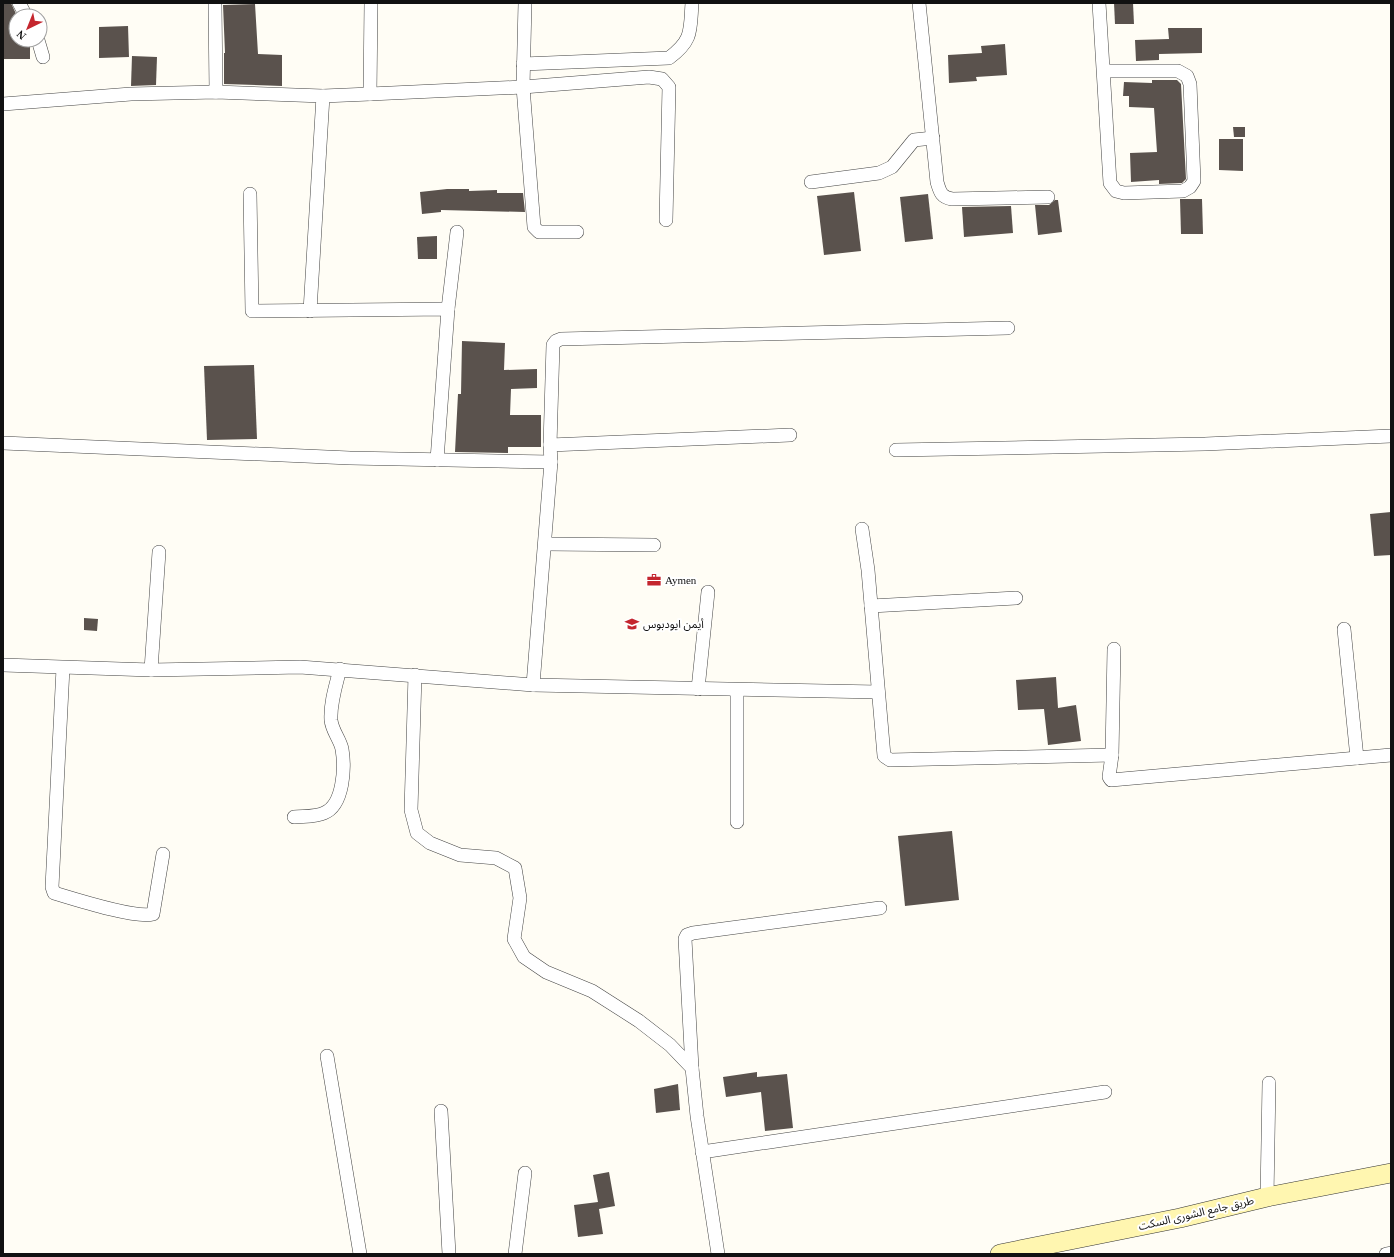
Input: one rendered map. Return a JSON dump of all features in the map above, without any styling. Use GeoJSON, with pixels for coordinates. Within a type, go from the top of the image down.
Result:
{"type":"FeatureCollection","features":[{"type":"Feature","properties":{"kind":"main road","name":"طريق جامع الشورى السكت"},"geometry":{"type":"LineString","coordinates":[[1000,1254],[1180,1218],[1267,1197],[1391,1173]]}},
{"type":"Feature","properties":{"kind":"street"},"geometry":{"type":"LineString","coordinates":[[370,3],[370,94]]}},
{"type":"Feature","properties":{"kind":"street"},"geometry":{"type":"LineString","coordinates":[[525,3],[523,87],[534,228],[539,232],[577,232]]}},
{"type":"Feature","properties":{"kind":"street"},"geometry":{"type":"LineString","coordinates":[[524,64],[669,58],[687,42],[690,33],[692,3]]}},
{"type":"Feature","properties":{"kind":"street"},"geometry":{"type":"LineString","coordinates":[[920,3],[937,182],[941,194],[945,198],[952,199],[1048,197]]}},
{"type":"Feature","properties":{"kind":"street"},"geometry":{"type":"LineString","coordinates":[[1099,3],[1110,183],[1116,190],[1124,192],[1183,191],[1190,188],[1194,181],[1190,84],[1187,76],[1178,71],[1104,71]]}},
{"type":"Feature","properties":{"kind":"street"},"geometry":{"type":"LineString","coordinates":[[215,4],[216,92]]}},
{"type":"Feature","properties":{"kind":"street"},"geometry":{"type":"LineString","coordinates":[[40,48],[43,57]]}},
{"type":"Feature","properties":{"kind":"street"},"geometry":{"type":"LineString","coordinates":[[3,104],[131,94],[216,92],[323,96],[523,87],[649,77],[662,79],[669,87],[666,220]]}},
{"type":"Feature","properties":{"kind":"street"},"geometry":{"type":"LineString","coordinates":[[310,312],[323,96]]}},
{"type":"Feature","properties":{"kind":"street"},"geometry":{"type":"LineString","coordinates":[[811,182],[879,173],[892,167],[914,140],[933,138]]}},
{"type":"Feature","properties":{"kind":"street"},"geometry":{"type":"LineString","coordinates":[[250,194],[252,311],[310,312],[448,309]]}},
{"type":"Feature","properties":{"kind":"street"},"geometry":{"type":"LineString","coordinates":[[437,460],[448,309],[457,232]]}},
{"type":"Feature","properties":{"kind":"street"},"geometry":{"type":"LineString","coordinates":[[533,685],[546,544],[551,462],[550,445],[553,345],[556,341],[561,339],[1008,328]]}},
{"type":"Feature","properties":{"kind":"street"},"geometry":{"type":"LineString","coordinates":[[550,445],[790,434]]}},
{"type":"Feature","properties":{"kind":"street"},"geometry":{"type":"LineString","coordinates":[[896,450],[1206,444],[1391,436]]}},
{"type":"Feature","properties":{"kind":"street"},"geometry":{"type":"LineString","coordinates":[[3,444],[350,458],[551,462]]}},
{"type":"Feature","properties":{"kind":"street"},"geometry":{"type":"LineString","coordinates":[[862,529],[884,756],[890,760],[1112,755]]}},
{"type":"Feature","properties":{"kind":"street"},"geometry":{"type":"LineString","coordinates":[[546,544],[654,545]]}},
{"type":"Feature","properties":{"kind":"street"},"geometry":{"type":"LineString","coordinates":[[151,670],[159,552]]}},
{"type":"Feature","properties":{"kind":"street"},"geometry":{"type":"LineString","coordinates":[[698,689],[708,592]]}},
{"type":"Feature","properties":{"kind":"street"},"geometry":{"type":"LineString","coordinates":[[870,606],[1016,598]]}},
{"type":"Feature","properties":{"kind":"street"},"geometry":{"type":"LineString","coordinates":[[1344,629],[1357,758]]}},
{"type":"Feature","properties":{"kind":"street"},"geometry":{"type":"LineString","coordinates":[[1114,649],[1112,755],[1109,777],[1114,781],[1391,754]]}},
{"type":"Feature","properties":{"kind":"street"},"geometry":{"type":"LineString","coordinates":[[3,665],[151,670],[300,667],[533,685],[878,692]]}},
{"type":"Feature","properties":{"kind":"street"},"geometry":{"type":"LineString","coordinates":[[63,668],[52,887],[54,893],[122,911],[147,916],[153,914],[163,854]]}},
{"type":"Feature","properties":{"kind":"street"},"geometry":{"type":"LineString","coordinates":[[294,817],[325,813],[330,810],[338,799],[342,785],[342,749],[334,733],[331,720],[331,709],[340,669]]}},
{"type":"Feature","properties":{"kind":"street"},"geometry":{"type":"LineString","coordinates":[[415,675],[411,810],[417,832],[430,843],[460,855],[496,858],[514,868],[520,898],[514,939],[524,957],[546,972],[592,991],[639,1021],[670,1045],[692,1068]]}},
{"type":"Feature","properties":{"kind":"street"},"geometry":{"type":"LineString","coordinates":[[737,690],[737,822]]}},
{"type":"Feature","properties":{"kind":"street"},"geometry":{"type":"LineString","coordinates":[[718,1254],[702,1152],[692,1068],[685,938],[687,935],[880,908]]}},
{"type":"Feature","properties":{"kind":"street"},"geometry":{"type":"LineString","coordinates":[[327,1056],[360,1254]]}},
{"type":"Feature","properties":{"kind":"street"},"geometry":{"type":"LineString","coordinates":[[1267,1197],[1270,1083]]}},
{"type":"Feature","properties":{"kind":"street"},"geometry":{"type":"LineString","coordinates":[[702,1152],[1105,1092]]}},
{"type":"Feature","properties":{"kind":"street"},"geometry":{"type":"LineString","coordinates":[[442,1111],[449,1254]]}},
{"type":"Feature","properties":{"kind":"street"},"geometry":{"type":"LineString","coordinates":[[515,1254],[525,1173]]}},
{"type":"Feature","properties":{"kind":"street"},"geometry":{"type":"LineString","coordinates":[[1386,1254],[1391,1253]]}},
{"type":"Feature","properties":{"kind":"building"},"geometry":{"type":"Polygon","coordinates":[[[3,3],[11,3],[13,8],[8,8],[8,48],[30,48],[30,59],[3,59],[3,3]]]}},
{"type":"Feature","properties":{"kind":"building"},"geometry":{"type":"Polygon","coordinates":[[[1114,3],[1133,3],[1134,24],[1115,24],[1114,3]]]}},
{"type":"Feature","properties":{"kind":"building"},"geometry":{"type":"Polygon","coordinates":[[[255,4],[258,54],[282,55],[282,86],[224,84],[225,53],[223,5],[255,4]]]}},
{"type":"Feature","properties":{"kind":"building"},"geometry":{"type":"Polygon","coordinates":[[[128,26],[129,57],[99,58],[99,27],[128,26]]]}},
{"type":"Feature","properties":{"kind":"building"},"geometry":{"type":"Polygon","coordinates":[[[1168,28],[1202,28],[1202,53],[1159,54],[1159,60],[1136,61],[1135,40],[1169,39],[1168,28]]]}},
{"type":"Feature","properties":{"kind":"building"},"geometry":{"type":"Polygon","coordinates":[[[1005,44],[1007,75],[976,77],[977,81],[949,83],[948,55],[982,53],[981,46],[1005,44]]]}},
{"type":"Feature","properties":{"kind":"building"},"geometry":{"type":"Polygon","coordinates":[[[132,56],[157,57],[156,85],[131,86],[132,56]]]}},
{"type":"Feature","properties":{"kind":"building"},"geometry":{"type":"Polygon","coordinates":[[[1152,80],[1177,80],[1181,84],[1186,179],[1182,183],[1159,184],[1159,180],[1131,182],[1130,153],[1157,152],[1154,108],[1129,107],[1129,96],[1123,96],[1124,82],[1152,83],[1152,80]]]}},
{"type":"Feature","properties":{"kind":"building"},"geometry":{"type":"Polygon","coordinates":[[[1233,127],[1245,127],[1245,137],[1234,137],[1233,127]]]}},
{"type":"Feature","properties":{"kind":"building"},"geometry":{"type":"Polygon","coordinates":[[[1219,139],[1243,139],[1243,171],[1219,170],[1219,139]]]}},
{"type":"Feature","properties":{"kind":"building"},"geometry":{"type":"Polygon","coordinates":[[[447,189],[469,189],[469,191],[497,190],[497,193],[523,193],[525,212],[441,210],[441,212],[422,214],[420,192],[447,189]]]}},
{"type":"Feature","properties":{"kind":"building"},"geometry":{"type":"Polygon","coordinates":[[[854,192],[861,251],[824,255],[817,196],[854,192]]]}},
{"type":"Feature","properties":{"kind":"building"},"geometry":{"type":"Polygon","coordinates":[[[928,194],[933,239],[905,242],[900,197],[928,194]]]}},
{"type":"Feature","properties":{"kind":"building"},"geometry":{"type":"Polygon","coordinates":[[[1180,199],[1202,199],[1203,234],[1181,234],[1180,199]]]}},
{"type":"Feature","properties":{"kind":"building"},"geometry":{"type":"Polygon","coordinates":[[[1055,200],[1058,200],[1062,232],[1038,235],[1035,205],[1049,205],[1055,200]]]}},
{"type":"Feature","properties":{"kind":"building"},"geometry":{"type":"Polygon","coordinates":[[[1011,206],[1013,233],[964,237],[962,207],[1011,206]]]}},
{"type":"Feature","properties":{"kind":"building"},"geometry":{"type":"Polygon","coordinates":[[[437,236],[437,259],[418,259],[417,237],[437,236]]]}},
{"type":"Feature","properties":{"kind":"building"},"geometry":{"type":"Polygon","coordinates":[[[462,341],[505,343],[504,370],[537,369],[537,388],[511,389],[510,415],[541,415],[541,447],[508,447],[508,453],[455,452],[458,394],[461,394],[462,341]]]}},
{"type":"Feature","properties":{"kind":"building"},"geometry":{"type":"Polygon","coordinates":[[[254,365],[257,439],[207,440],[204,366],[254,365]]]}},
{"type":"Feature","properties":{"kind":"building"},"geometry":{"type":"Polygon","coordinates":[[[1391,512],[1391,555],[1374,556],[1370,514],[1391,512]]]}},
{"type":"Feature","properties":{"kind":"building"},"geometry":{"type":"Polygon","coordinates":[[[84,618],[98,619],[97,631],[84,630],[84,618]]]}},
{"type":"Feature","properties":{"kind":"building"},"geometry":{"type":"Polygon","coordinates":[[[1056,677],[1058,708],[1076,705],[1081,741],[1048,745],[1044,709],[1018,710],[1016,680],[1056,677]]]}},
{"type":"Feature","properties":{"kind":"building"},"geometry":{"type":"Polygon","coordinates":[[[952,831],[959,900],[905,906],[898,836],[952,831]]]}},
{"type":"Feature","properties":{"kind":"building"},"geometry":{"type":"Polygon","coordinates":[[[757,1072],[757,1077],[787,1074],[793,1128],[765,1131],[761,1092],[726,1097],[723,1077],[757,1072]]]}},
{"type":"Feature","properties":{"kind":"building"},"geometry":{"type":"Polygon","coordinates":[[[678,1084],[680,1110],[656,1113],[654,1089],[678,1084]]]}},
{"type":"Feature","properties":{"kind":"building"},"geometry":{"type":"Polygon","coordinates":[[[609,1172],[615,1206],[599,1209],[603,1234],[578,1237],[574,1205],[598,1202],[593,1175],[609,1172]]]}},
{"type":"Feature","properties":{"kind":"place","name":"Aymen"},"geometry":{"type":"Point","coordinates":[654,580]}},
{"type":"Feature","properties":{"kind":"place","name":"أيمن ايودبوس"},"geometry":{"type":"Point","coordinates":[632,624]}}]}
